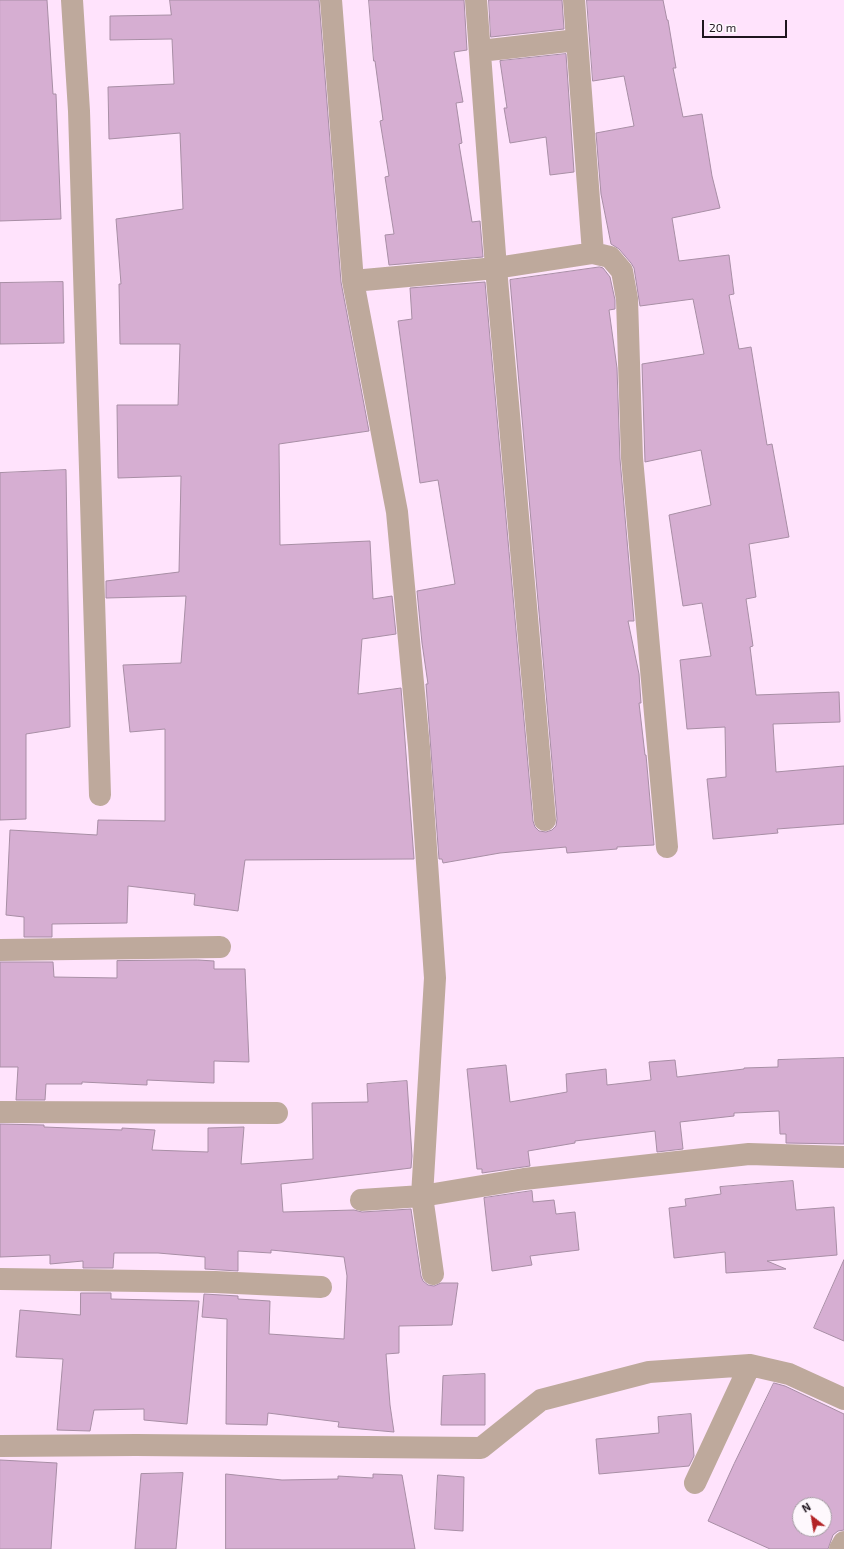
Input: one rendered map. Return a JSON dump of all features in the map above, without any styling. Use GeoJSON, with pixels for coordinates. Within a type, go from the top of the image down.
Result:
{"type":"FeatureCollection","features":[{"type":"Feature","properties":{"kind":"street"},"geometry":{"type":"LineString","coordinates":[[72,0],[79,119],[100,795]]}},
{"type":"Feature","properties":{"kind":"street"},"geometry":{"type":"LineString","coordinates":[[331,0],[353,281],[397,512],[420,763],[435,978],[422,1196],[433,1274]]}},
{"type":"Feature","properties":{"kind":"street"},"geometry":{"type":"LineString","coordinates":[[476,0],[496,268],[545,820]]}},
{"type":"Feature","properties":{"kind":"street"},"geometry":{"type":"LineString","coordinates":[[574,0],[592,253]]}},
{"type":"Feature","properties":{"kind":"street"},"geometry":{"type":"LineString","coordinates":[[480,51],[577,40]]}},
{"type":"Feature","properties":{"kind":"street"},"geometry":{"type":"LineString","coordinates":[[353,281],[496,268],[592,253],[610,257],[622,271],[627,299],[632,458],[667,847]]}},
{"type":"Feature","properties":{"kind":"street"},"geometry":{"type":"LineString","coordinates":[[0,950],[220,947]]}},
{"type":"Feature","properties":{"kind":"street"},"geometry":{"type":"LineString","coordinates":[[0,1112],[277,1113]]}},
{"type":"Feature","properties":{"kind":"street"},"geometry":{"type":"LineString","coordinates":[[361,1200],[422,1196],[524,1179],[749,1154],[844,1157]]}},
{"type":"Feature","properties":{"kind":"street"},"geometry":{"type":"LineString","coordinates":[[0,1280],[215,1282],[321,1287]]}},
{"type":"Feature","properties":{"kind":"street"},"geometry":{"type":"LineString","coordinates":[[0,1446],[136,1445],[481,1448],[540,1400],[649,1372],[750,1365],[789,1374],[844,1399]]}},
{"type":"Feature","properties":{"kind":"street"},"geometry":{"type":"LineString","coordinates":[[695,1483],[750,1365]]}},
{"type":"Feature","properties":{"kind":"street"},"geometry":{"type":"LineString","coordinates":[[840,1549],[844,1542]]}},
{"type":"Feature","properties":{"kind":"building"},"geometry":{"type":"Polygon","coordinates":[[[0,0],[47,0],[53,94],[56,94],[61,219],[0,221],[0,0]]]}},
{"type":"Feature","properties":{"kind":"building"},"geometry":{"type":"Polygon","coordinates":[[[170,0],[319,0],[341,282],[369,431],[279,444],[280,545],[370,541],[373,599],[392,596],[396,634],[362,639],[358,694],[401,688],[414,859],[245,860],[238,911],[194,905],[195,894],[128,886],[127,923],[52,924],[52,937],[24,937],[24,917],[6,915],[10,830],[97,835],[98,820],[165,821],[165,729],[130,732],[123,665],[181,663],[186,596],[106,598],[106,581],[179,572],[181,476],[118,478],[117,405],[178,405],[180,344],[120,344],[119,284],[121,284],[116,219],[183,209],[180,133],[109,139],[108,87],[174,84],[172,39],[110,40],[110,16],[171,15],[170,0]]]}},
{"type":"Feature","properties":{"kind":"building"},"geometry":{"type":"Polygon","coordinates":[[[369,0],[464,0],[467,50],[454,52],[463,102],[456,103],[462,143],[459,144],[472,222],[480,221],[483,257],[389,265],[385,235],[394,234],[385,177],[389,176],[380,121],[383,120],[374,61],[369,0]]]}},
{"type":"Feature","properties":{"kind":"building"},"geometry":{"type":"Polygon","coordinates":[[[489,0],[562,0],[564,29],[491,37],[489,0]]]}},
{"type":"Feature","properties":{"kind":"building"},"geometry":{"type":"Polygon","coordinates":[[[587,0],[663,0],[676,68],[673,68],[683,117],[702,114],[712,176],[720,208],[672,218],[679,261],[729,255],[734,294],[729,295],[739,349],[751,347],[767,445],[772,444],[789,537],[749,544],[756,597],[746,599],[753,646],[750,647],[756,695],[839,692],[840,722],[773,724],[776,772],[844,766],[844,824],[777,829],[778,833],[713,839],[707,779],[726,777],[725,727],[687,729],[680,660],[711,656],[702,603],[683,606],[669,515],[711,505],[701,450],[645,462],[642,364],[704,354],[693,299],[640,306],[634,268],[619,249],[611,244],[601,194],[596,133],[634,126],[624,76],[593,81],[587,0]]]}},
{"type":"Feature","properties":{"kind":"building"},"geometry":{"type":"Polygon","coordinates":[[[566,54],[574,172],[550,175],[546,137],[510,143],[504,108],[507,108],[500,61],[566,54]]]}},
{"type":"Feature","properties":{"kind":"building"},"geometry":{"type":"Polygon","coordinates":[[[600,267],[603,268],[610,277],[615,300],[615,309],[609,310],[617,368],[620,459],[634,621],[628,621],[639,674],[641,703],[639,703],[646,755],[654,845],[617,847],[617,849],[567,853],[566,847],[500,853],[443,863],[442,859],[439,859],[426,684],[428,684],[417,591],[455,584],[438,480],[420,483],[398,321],[412,319],[410,288],[485,282],[533,821],[535,827],[539,831],[546,832],[552,830],[556,826],[557,819],[510,280],[600,267]]]}},
{"type":"Feature","properties":{"kind":"building"},"geometry":{"type":"Polygon","coordinates":[[[63,282],[64,343],[0,344],[0,283],[63,282]]]}},
{"type":"Feature","properties":{"kind":"building"},"geometry":{"type":"Polygon","coordinates":[[[66,470],[70,727],[26,734],[26,819],[0,820],[0,473],[66,470]]]}},
{"type":"Feature","properties":{"kind":"building"},"geometry":{"type":"Polygon","coordinates":[[[117,961],[214,961],[214,969],[245,969],[249,1062],[214,1061],[214,1083],[147,1080],[147,1085],[82,1082],[82,1084],[46,1084],[45,1100],[16,1100],[18,1067],[0,1067],[0,962],[53,962],[54,977],[117,978],[117,961]]]}},
{"type":"Feature","properties":{"kind":"building"},"geometry":{"type":"Polygon","coordinates":[[[844,1058],[844,1144],[786,1143],[786,1134],[780,1134],[779,1111],[734,1113],[734,1116],[680,1122],[683,1149],[657,1152],[655,1131],[575,1141],[575,1143],[528,1151],[530,1166],[482,1173],[482,1169],[477,1169],[467,1069],[506,1065],[510,1102],[567,1092],[566,1074],[606,1069],[607,1085],[651,1080],[649,1062],[675,1060],[677,1077],[744,1068],[778,1067],[778,1060],[844,1058]]]}},
{"type":"Feature","properties":{"kind":"building"},"geometry":{"type":"Polygon","coordinates":[[[407,1081],[412,1156],[411,1168],[281,1184],[283,1212],[354,1210],[362,1212],[411,1209],[423,1281],[428,1285],[434,1286],[441,1283],[458,1283],[452,1325],[399,1326],[399,1353],[386,1354],[390,1405],[394,1432],[338,1427],[339,1422],[268,1413],[267,1425],[226,1424],[227,1319],[202,1317],[204,1294],[238,1296],[238,1299],[270,1301],[269,1334],[344,1339],[347,1276],[344,1257],[271,1250],[271,1253],[238,1251],[238,1271],[205,1269],[205,1257],[158,1253],[114,1253],[113,1268],[83,1268],[83,1261],[50,1264],[50,1255],[0,1257],[0,1124],[44,1125],[44,1127],[155,1130],[152,1150],[208,1152],[208,1128],[244,1127],[241,1164],[313,1159],[312,1103],[368,1102],[367,1084],[407,1081]]]}},
{"type":"Feature","properties":{"kind":"building"},"geometry":{"type":"Polygon","coordinates":[[[793,1181],[796,1210],[834,1207],[837,1255],[767,1261],[786,1269],[726,1273],[725,1252],[674,1258],[669,1208],[686,1206],[685,1199],[721,1194],[720,1187],[793,1181]]]}},
{"type":"Feature","properties":{"kind":"building"},"geometry":{"type":"Polygon","coordinates":[[[532,1191],[533,1202],[554,1200],[556,1214],[575,1212],[579,1250],[530,1256],[532,1265],[492,1271],[484,1198],[532,1191]]]}},
{"type":"Feature","properties":{"kind":"building"},"geometry":{"type":"Polygon","coordinates":[[[844,1260],[844,1341],[814,1328],[844,1260]]]}},
{"type":"Feature","properties":{"kind":"building"},"geometry":{"type":"Polygon","coordinates":[[[81,1293],[111,1293],[111,1299],[199,1301],[187,1424],[144,1420],[144,1409],[94,1410],[90,1431],[57,1430],[63,1359],[16,1357],[20,1310],[80,1315],[81,1293]]]}},
{"type":"Feature","properties":{"kind":"building"},"geometry":{"type":"Polygon","coordinates":[[[485,1374],[485,1425],[441,1425],[443,1376],[485,1374]]]}},
{"type":"Feature","properties":{"kind":"building"},"geometry":{"type":"Polygon","coordinates":[[[774,1383],[785,1386],[844,1414],[844,1530],[838,1531],[833,1535],[828,1549],[770,1549],[708,1521],[774,1383]]]}},
{"type":"Feature","properties":{"kind":"building"},"geometry":{"type":"Polygon","coordinates":[[[691,1414],[694,1456],[689,1466],[599,1474],[596,1439],[659,1433],[658,1417],[691,1414]]]}},
{"type":"Feature","properties":{"kind":"building"},"geometry":{"type":"Polygon","coordinates":[[[0,1460],[57,1463],[51,1549],[0,1549],[0,1460]]]}},
{"type":"Feature","properties":{"kind":"building"},"geometry":{"type":"Polygon","coordinates":[[[183,1473],[176,1549],[135,1549],[141,1474],[183,1473]]]}},
{"type":"Feature","properties":{"kind":"building"},"geometry":{"type":"Polygon","coordinates":[[[226,1474],[282,1480],[338,1479],[338,1476],[373,1478],[373,1474],[402,1475],[415,1549],[226,1549],[226,1474]]]}},
{"type":"Feature","properties":{"kind":"building"},"geometry":{"type":"Polygon","coordinates":[[[438,1475],[464,1477],[463,1531],[435,1529],[438,1475]]]}}]}
